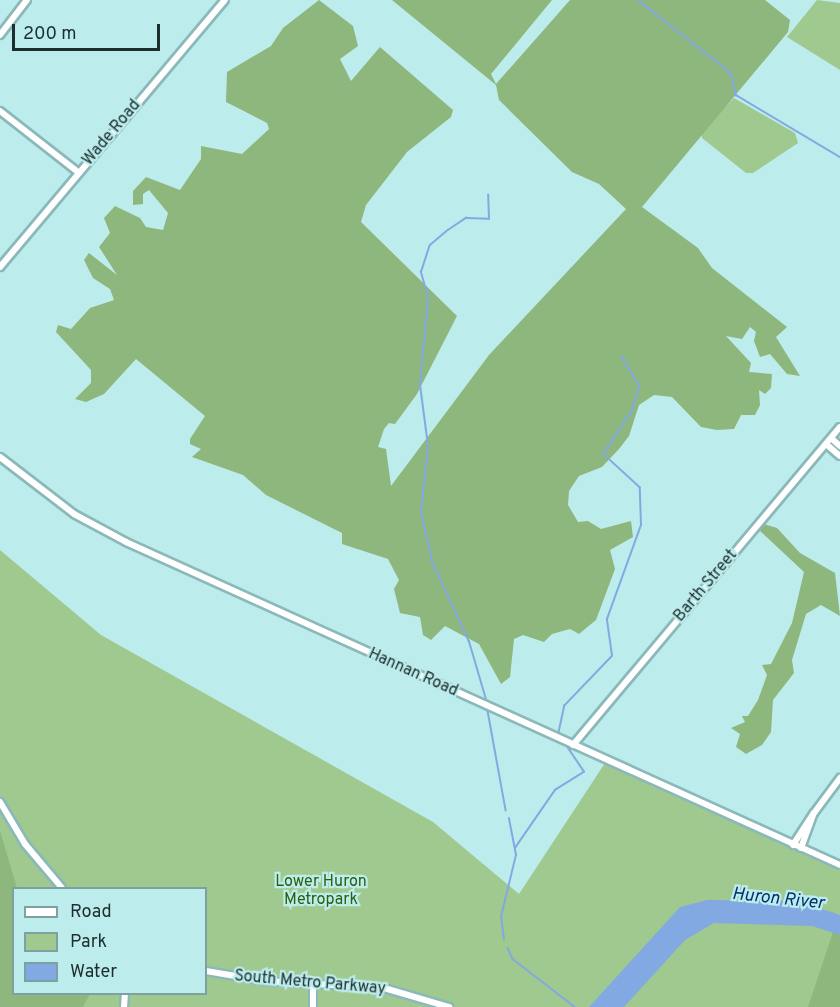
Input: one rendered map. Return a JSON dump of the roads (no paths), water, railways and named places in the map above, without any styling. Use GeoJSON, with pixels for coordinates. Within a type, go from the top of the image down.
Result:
{"type":"FeatureCollection","features":[{"type":"Feature","properties":{"kind":"street"},"geometry":{"type":"LineString","coordinates":[[0,35],[27,0]]}},
{"type":"Feature","properties":{"kind":"street","name":"Wade Road"},"geometry":{"type":"LineString","coordinates":[[0,267],[225,0]]}},
{"type":"Feature","properties":{"kind":"street"},"geometry":{"type":"LineString","coordinates":[[0,111],[79,173]]}},
{"type":"Feature","properties":{"kind":"street","name":"Barth Street"},"geometry":{"type":"LineString","coordinates":[[573,745],[840,427]]}},
{"type":"Feature","properties":{"kind":"street"},"geometry":{"type":"LineString","coordinates":[[831,438],[840,446]]}},
{"type":"Feature","properties":{"kind":"street"},"geometry":{"type":"LineString","coordinates":[[826,444],[840,456]]}},
{"type":"Feature","properties":{"kind":"street","name":"Hannan Road"},"geometry":{"type":"LineString","coordinates":[[0,457],[74,514],[126,543],[840,865]]}},
{"type":"Feature","properties":{"kind":"street"},"geometry":{"type":"LineString","coordinates":[[793,844],[840,778]]}},
{"type":"Feature","properties":{"kind":"street"},"geometry":{"type":"LineString","coordinates":[[0,802],[29,849],[61,887]]}},
{"type":"Feature","properties":{"kind":"street"},"geometry":{"type":"LineString","coordinates":[[801,848],[814,813]]}},
{"type":"Feature","properties":{"kind":"street","name":"South Metro Parkway"},"geometry":{"type":"LineString","coordinates":[[207,971],[256,980],[384,988],[449,1007]]}},
{"type":"Feature","properties":{"kind":"street"},"geometry":{"type":"LineString","coordinates":[[313,983],[313,1007]]}},
{"type":"Feature","properties":{"kind":"water"},"geometry":{"type":"Polygon","coordinates":[[[707,900],[792,901],[840,915],[840,935],[812,926],[714,923],[685,940],[624,1007],[589,1007],[680,907],[707,900]]]}},
{"type":"Feature","properties":{"kind":"waterway"},"geometry":{"type":"LineString","coordinates":[[638,0],[731,73],[736,95],[840,157]]}},
{"type":"Feature","properties":{"kind":"waterway"},"geometry":{"type":"LineString","coordinates":[[487,703],[469,642],[432,562],[421,512],[428,446],[420,385],[428,297],[421,272],[430,245],[466,218],[489,219],[488,195]]}},
{"type":"Feature","properties":{"kind":"waterway"},"geometry":{"type":"LineString","coordinates":[[558,735],[564,706],[612,656],[607,619],[641,525],[640,488],[603,454],[632,411],[639,386],[621,356]]}},
{"type":"Feature","properties":{"kind":"waterway"},"geometry":{"type":"LineString","coordinates":[[488,711],[506,810]]}},
{"type":"Feature","properties":{"kind":"waterway"},"geometry":{"type":"LineString","coordinates":[[515,848],[555,790],[584,772],[566,745],[558,742]]}},
{"type":"Feature","properties":{"kind":"waterway"},"geometry":{"type":"LineString","coordinates":[[504,940],[501,917],[516,855],[509,819]]}},
{"type":"Feature","properties":{"kind":"waterway"},"geometry":{"type":"LineString","coordinates":[[508,948],[513,959],[575,1007]]}},
{"type":"Feature","properties":{"kind":"park label","name":"Lower Huron Metropark"},"geometry":{"type":"Point","coordinates":[321,891]}},
{"type":"Feature","properties":{"kind":"water label","name":"Huron River"},"geometry":{"type":"Point","coordinates":[778,900]}}]}
